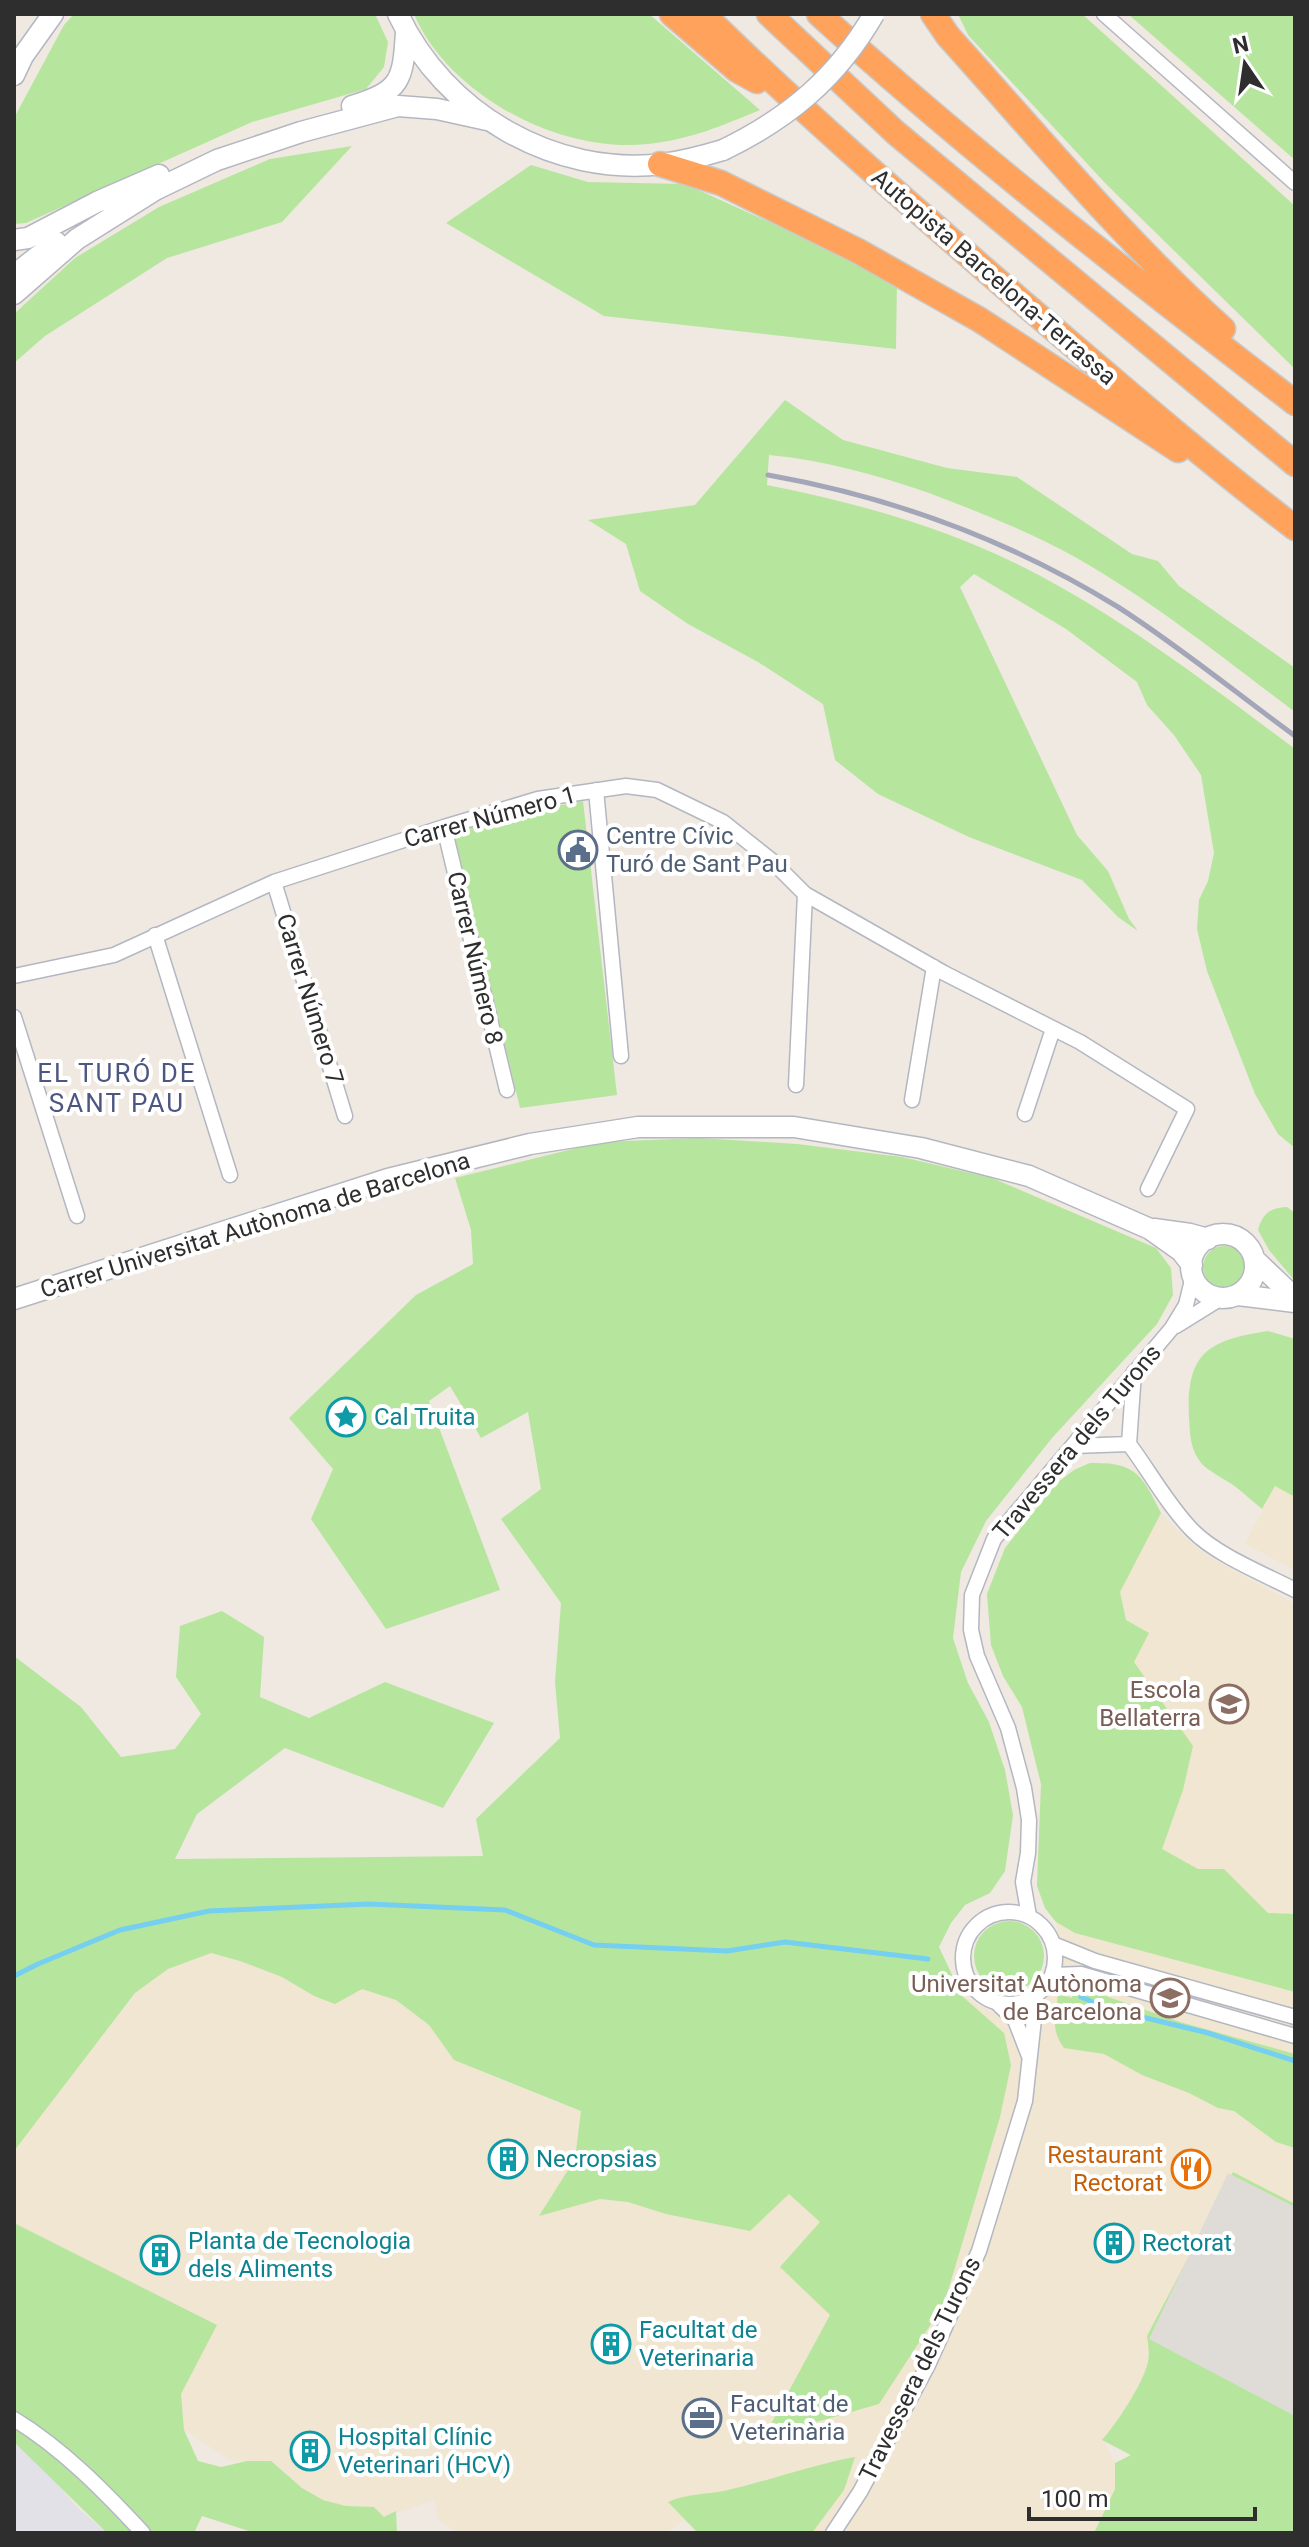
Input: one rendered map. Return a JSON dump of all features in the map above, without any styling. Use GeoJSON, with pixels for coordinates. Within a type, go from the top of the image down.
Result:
{"type":"FeatureCollection","features":[{"type":"Feature","properties":{"kind":"highway"},"geometry":{"type":"LineString","coordinates":[[672,14],[737,70],[789,98]]}},
{"type":"Feature","properties":{"kind":"highway","name":"Autopista Barcelona-Terrassa"},"geometry":{"type":"LineString","coordinates":[[703,14],[789,98],[904,199],[1248,493],[1295,528]]}},
{"type":"Feature","properties":{"kind":"highway","name":"Autopista Barcelona-Terrassa"},"geometry":{"type":"LineString","coordinates":[[769,14],[896,133],[1295,464]]}},
{"type":"Feature","properties":{"kind":"highway"},"geometry":{"type":"LineString","coordinates":[[819,14],[874,64],[1096,249],[1295,403]]}},
{"type":"Feature","properties":{"kind":"highway"},"geometry":{"type":"LineString","coordinates":[[933,14],[948,36],[1093,200],[1184,294],[1261,363],[1295,403]]}},
{"type":"Feature","properties":{"kind":"highway"},"geometry":{"type":"LineString","coordinates":[[660,164],[721,183],[858,251],[980,320],[1140,427],[1248,493]]}},
{"type":"Feature","properties":{"kind":"street"},"geometry":{"type":"LineString","coordinates":[[14,55],[41,14]]}},
{"type":"Feature","properties":{"kind":"street"},"geometry":{"type":"LineString","coordinates":[[14,75],[23,56],[53,14]]}},
{"type":"Feature","properties":{"kind":"street"},"geometry":{"type":"LineString","coordinates":[[402,23],[423,57],[444,82],[487,120],[536,146],[570,157],[617,164],[660,164],[723,150],[753,135],[802,103],[834,71],[859,40],[874,14]]}},
{"type":"Feature","properties":{"kind":"street"},"geometry":{"type":"LineString","coordinates":[[1104,14],[1295,183]]}},
{"type":"Feature","properties":{"kind":"street"},"geometry":{"type":"LineString","coordinates":[[395,98],[404,63],[402,23]]}},
{"type":"Feature","properties":{"kind":"street"},"geometry":{"type":"LineString","coordinates":[[14,294],[77,239],[155,190],[217,160],[395,98]]}},
{"type":"Feature","properties":{"kind":"street"},"geometry":{"type":"LineString","coordinates":[[14,240],[28,238],[97,202],[216,149],[365,101],[395,98],[487,120]]}},
{"type":"Feature","properties":{"kind":"street"},"geometry":{"type":"LineString","coordinates":[[14,275],[81,224],[159,175]]}},
{"type":"Feature","properties":{"kind":"street","name":"Carrer Número 1"},"geometry":{"type":"LineString","coordinates":[[14,976],[114,955],[274,882],[538,799],[626,786],[657,790],[723,822],[771,860],[805,894],[934,967],[1080,1042],[1187,1109],[1148,1189]]}},
{"type":"Feature","properties":{"kind":"street"},"geometry":{"type":"LineString","coordinates":[[596,790],[621,1056]]}},
{"type":"Feature","properties":{"kind":"street","name":"Carrer Número 8"},"geometry":{"type":"LineString","coordinates":[[444,827],[507,1090]]}},
{"type":"Feature","properties":{"kind":"street","name":"Carrer Número 7"},"geometry":{"type":"LineString","coordinates":[[274,882],[345,1116]]}},
{"type":"Feature","properties":{"kind":"street"},"geometry":{"type":"LineString","coordinates":[[796,1085],[805,894]]}},
{"type":"Feature","properties":{"kind":"street"},"geometry":{"type":"LineString","coordinates":[[155,935],[230,1175]]}},
{"type":"Feature","properties":{"kind":"street"},"geometry":{"type":"LineString","coordinates":[[912,1100],[934,967]]}},
{"type":"Feature","properties":{"kind":"street"},"geometry":{"type":"LineString","coordinates":[[14,1017],[77,1216]]}},
{"type":"Feature","properties":{"kind":"street"},"geometry":{"type":"LineString","coordinates":[[1025,1114],[1053,1029]]}},
{"type":"Feature","properties":{"kind":"street","name":"Carrer Universitat Autònoma de Barcelona"},"geometry":{"type":"LineString","coordinates":[[14,1299],[388,1179],[530,1144],[638,1127],[794,1127],[921,1148],[1029,1176],[1150,1229],[1181,1251],[1192,1271]]}},
{"type":"Feature","properties":{"kind":"street","name":"Carrer Universitat Autònoma de Barcelona"},"geometry":{"type":"LineString","coordinates":[[1150,1229],[1208,1239]]}},
{"type":"Feature","properties":{"kind":"street"},"geometry":{"type":"LineString","coordinates":[[1223,1235],[1235,1237],[1248,1247],[1254,1259],[1295,1300],[1230,1296],[1204,1291],[1192,1271],[1197,1248],[1208,1239],[1223,1235]]}},
{"type":"Feature","properties":{"kind":"street"},"geometry":{"type":"LineString","coordinates":[[1230,1296],[1247,1287],[1253,1277],[1254,1259]]}},
{"type":"Feature","properties":{"kind":"street","name":"Travessera dels Turons"},"geometry":{"type":"LineString","coordinates":[[1029,1916],[1023,1882],[1029,1820],[1024,1788],[1008,1728],[977,1656],[971,1630],[972,1595],[994,1539],[1172,1328],[1186,1305],[1192,1271]]}},
{"type":"Feature","properties":{"kind":"street","name":"Travessera dels Turons"},"geometry":{"type":"LineString","coordinates":[[1172,1328],[1230,1296]]}},
{"type":"Feature","properties":{"kind":"street"},"geometry":{"type":"LineString","coordinates":[[1134,1371],[1129,1444],[1168,1502],[1194,1532],[1220,1550],[1295,1590]]}},
{"type":"Feature","properties":{"kind":"street"},"geometry":{"type":"LineString","coordinates":[[1073,1446],[1129,1444]]}},
{"type":"Feature","properties":{"kind":"street"},"geometry":{"type":"LineString","coordinates":[[1023,1882],[1006,1907],[984,1919],[970,1932],[962,1959],[966,1977],[974,1988],[1015,2020],[1031,2060]]}},
{"type":"Feature","properties":{"kind":"street"},"geometry":{"type":"LineString","coordinates":[[997,1913],[1013,1912],[1029,1916],[1046,1929],[1055,1956],[1052,1975],[1035,1996],[1017,2003],[997,2003]]}},
{"type":"Feature","properties":{"kind":"street"},"geometry":{"type":"LineString","coordinates":[[1053,1944],[1095,1961],[1295,2017]]}},
{"type":"Feature","properties":{"kind":"street"},"geometry":{"type":"LineString","coordinates":[[1052,1975],[1081,1974],[1295,2036]]}},
{"type":"Feature","properties":{"kind":"street","name":"Travessera dels Turons"},"geometry":{"type":"LineString","coordinates":[[833,2533],[860,2492],[933,2356],[979,2251],[1025,2101],[1035,1996]]}},
{"type":"Feature","properties":{"kind":"street"},"geometry":{"type":"LineString","coordinates":[[14,2419],[58,2450],[143,2533]]}},
{"type":"Feature","properties":{"kind":"shaded area","name":"Universitat Autònoma de Barcelona"},"geometry":{"type":"Polygon","coordinates":[[[1090,1463],[1114,1463],[1137,1472],[1161,1513],[1191,1543],[1209,1557],[1295,1604],[1295,2533],[1266,2533],[1104,2441],[1115,2463],[1115,2489],[1094,2533],[698,2533],[684,2520],[665,2533],[459,2533],[439,2520],[434,2500],[384,2517],[374,2507],[346,2506],[323,2500],[302,2488],[271,2461],[232,2461],[184,2430],[181,2394],[217,2325],[14,2223],[14,2151],[136,1993],[168,1969],[210,1953],[282,1977],[314,1996],[362,1989],[396,2000],[429,2025],[454,2060],[558,2103],[962,1996],[994,2013],[1018,2010],[1057,1992],[1061,1957],[1056,1922],[1045,1908],[1037,1886],[1041,1784],[1022,1707],[1003,1676],[991,1645],[987,1594],[1005,1548],[1057,1483],[1090,1463]]]}},
{"type":"Feature","properties":{"kind":"shaded area"},"geometry":{"type":"Polygon","coordinates":[[[1275,1486],[1295,1497],[1295,1570],[1245,1544],[1275,1486]]]}},
{"type":"Feature","properties":{"kind":"shaded area"},"geometry":{"type":"Polygon","coordinates":[[[1228,2173],[1295,2207],[1295,2416],[1149,2339],[1228,2173]]]}},
{"type":"Feature","properties":{"kind":"shaded area"},"geometry":{"type":"Polygon","coordinates":[[[14,2442],[79,2509],[107,2533],[14,2533],[14,2442]]]}},
{"type":"Feature","properties":{"kind":"green space"},"geometry":{"type":"Polygon","coordinates":[[[74,14],[375,14],[388,42],[384,67],[366,89],[252,122],[26,223],[14,224],[14,118],[64,25],[74,14]]]}},
{"type":"Feature","properties":{"kind":"green space"},"geometry":{"type":"Polygon","coordinates":[[[414,14],[649,14],[760,110],[706,131],[664,142],[614,145],[580,139],[545,129],[512,114],[480,94],[453,70],[431,44],[414,14]]]}},
{"type":"Feature","properties":{"kind":"green space"},"geometry":{"type":"Polygon","coordinates":[[[958,14],[1082,14],[1295,206],[1295,369],[1106,184],[968,35],[958,14]]]}},
{"type":"Feature","properties":{"kind":"green space"},"geometry":{"type":"Polygon","coordinates":[[[1128,14],[1295,14],[1295,160],[1128,14]]]}},
{"type":"Feature","properties":{"kind":"green space"},"geometry":{"type":"Polygon","coordinates":[[[352,146],[282,222],[167,258],[45,336],[14,363],[14,314],[75,258],[159,207],[270,159],[352,146]]]}},
{"type":"Feature","properties":{"kind":"green space"},"geometry":{"type":"Polygon","coordinates":[[[531,165],[588,182],[685,184],[897,280],[896,349],[604,316],[446,223],[531,165]]]}},
{"type":"Feature","properties":{"kind":"green space"},"geometry":{"type":"Polygon","coordinates":[[[785,400],[843,440],[947,468],[1017,477],[1132,554],[1158,561],[1179,586],[1295,668],[1295,712],[1132,592],[1039,539],[966,507],[890,480],[830,464],[769,455],[767,485],[834,500],[932,529],[996,554],[1063,588],[1198,677],[1295,749],[1295,1148],[1278,1134],[1255,1094],[1207,971],[1197,929],[1199,900],[1208,881],[1214,853],[1201,775],[1174,735],[1147,705],[1137,682],[1066,629],[974,574],[960,587],[1077,835],[1108,871],[1129,919],[1138,931],[1118,917],[1082,880],[969,837],[878,794],[835,760],[823,704],[758,662],[688,624],[640,591],[626,544],[588,520],[695,505],[785,400]]]}},
{"type":"Feature","properties":{"kind":"green space"},"geometry":{"type":"Polygon","coordinates":[[[583,801],[617,1095],[520,1108],[454,833],[531,811],[583,801]]]}},
{"type":"Feature","properties":{"kind":"green space"},"geometry":{"type":"Polygon","coordinates":[[[699,1138],[797,1144],[902,1157],[992,1178],[1156,1248],[1171,1268],[1173,1295],[1157,1324],[1052,1438],[986,1521],[961,1572],[953,1638],[968,1683],[989,1722],[1005,1770],[1013,1815],[1005,1871],[990,1893],[965,1905],[951,1923],[939,1947],[962,1996],[1004,2033],[1011,2065],[1000,2117],[944,2304],[879,2404],[764,2437],[830,2315],[780,2267],[820,2222],[789,2194],[750,2231],[666,2214],[628,2202],[600,2199],[539,2216],[575,2159],[581,2111],[454,2060],[429,2025],[396,2000],[362,1989],[335,2004],[314,1996],[282,1977],[211,1953],[168,1969],[135,1993],[14,2151],[14,1656],[81,1707],[121,1757],[175,1749],[201,1714],[176,1677],[180,1626],[222,1611],[264,1637],[260,1697],[309,1718],[385,1682],[494,1723],[443,1808],[285,1748],[197,1814],[175,1859],[483,1856],[476,1819],[560,1738],[555,1682],[561,1603],[501,1519],[541,1489],[528,1412],[481,1438],[450,1386],[429,1401],[500,1590],[386,1629],[311,1519],[333,1469],[289,1418],[416,1295],[473,1264],[471,1230],[455,1178],[601,1142],[699,1138]]]}},
{"type":"Feature","properties":{"kind":"green space"},"geometry":{"type":"Polygon","coordinates":[[[1287,1207],[1295,1213],[1295,1281],[1269,1250],[1258,1230],[1268,1212],[1287,1207]]]}},
{"type":"Feature","properties":{"kind":"green space"},"geometry":{"type":"Polygon","coordinates":[[[1224,1246],[1239,1252],[1245,1267],[1239,1282],[1224,1288],[1209,1282],[1203,1267],[1209,1252],[1224,1246]]]}},
{"type":"Feature","properties":{"kind":"green space"},"geometry":{"type":"Polygon","coordinates":[[[1268,1331],[1295,1339],[1295,1497],[1275,1486],[1262,1509],[1198,1459],[1190,1436],[1189,1395],[1192,1377],[1205,1353],[1230,1339],[1268,1331]]]}},
{"type":"Feature","properties":{"kind":"green space"},"geometry":{"type":"Polygon","coordinates":[[[1090,1463],[1117,1465],[1135,1473],[1161,1513],[1120,1592],[1126,1620],[1149,1633],[1134,1662],[1193,1746],[1183,1790],[1162,1849],[1198,1869],[1224,1869],[1268,1913],[1295,1914],[1295,1992],[1075,1933],[1056,1922],[1045,1908],[1037,1886],[1041,1784],[1022,1707],[1003,1676],[991,1645],[987,1594],[1005,1548],[1057,1483],[1090,1463]]]}},
{"type":"Feature","properties":{"kind":"green space"},"geometry":{"type":"Polygon","coordinates":[[[1016,1921],[1038,1936],[1044,1956],[1042,1970],[1034,1981],[1023,1989],[1002,1991],[984,1981],[976,1970],[974,1949],[984,1931],[995,1923],[1016,1921]]]}},
{"type":"Feature","properties":{"kind":"green space"},"geometry":{"type":"Polygon","coordinates":[[[1074,1985],[1180,2022],[1295,2054],[1295,2148],[1276,2142],[1234,2111],[1218,2108],[1142,2075],[1104,2054],[1064,2048],[1055,2028],[1058,1994],[1072,1998],[1074,1985]]]}},
{"type":"Feature","properties":{"kind":"green space"},"geometry":{"type":"Polygon","coordinates":[[[1233,2172],[1295,2204],[1295,2533],[1094,2533],[1115,2489],[1115,2463],[1131,2455],[1102,2440],[1141,2381],[1149,2359],[1147,2336],[1233,2172]]]}},
{"type":"Feature","properties":{"kind":"green space"},"geometry":{"type":"Polygon","coordinates":[[[14,2223],[217,2325],[181,2394],[184,2430],[198,2461],[221,2467],[247,2461],[271,2461],[302,2488],[323,2500],[346,2506],[374,2507],[384,2517],[396,2511],[397,2533],[255,2533],[202,2516],[194,2533],[107,2533],[14,2442],[14,2223]]]}},
{"type":"Feature","properties":{"kind":"green space"},"geometry":{"type":"Polygon","coordinates":[[[855,2457],[844,2490],[812,2533],[698,2533],[668,2502],[728,2490],[855,2457]]]}},
{"type":"Feature","properties":{"kind":"waterway"},"geometry":{"type":"LineString","coordinates":[[14,1976],[120,1930],[209,1911],[369,1904],[505,1910],[594,1945],[727,1951],[785,1942],[928,1959]]}},
{"type":"Feature","properties":{"kind":"waterway"},"geometry":{"type":"LineString","coordinates":[[1081,1997],[1109,2009],[1208,2033],[1295,2061]]}},
{"type":"Feature","properties":{"kind":"railway"},"geometry":{"type":"LineString","coordinates":[[768,475],[905,509],[949,524],[1036,562],[1141,622],[1295,736]]}},
{"type":"Feature","properties":{"kind":"place","name":"Centre Cívic Turó de Sant Pau"},"geometry":{"type":"Point","coordinates":[578,850]}},
{"type":"Feature","properties":{"kind":"place","name":"Cal Truita"},"geometry":{"type":"Point","coordinates":[346,1417]}},
{"type":"Feature","properties":{"kind":"place","name":"Escola Bellaterra"},"geometry":{"type":"Point","coordinates":[1229,1704]}},
{"type":"Feature","properties":{"kind":"place","name":"Universitat Autònoma de Barcelona"},"geometry":{"type":"Point","coordinates":[1170,1998]}},
{"type":"Feature","properties":{"kind":"place","name":"Necropsias"},"geometry":{"type":"Point","coordinates":[508,2159]}},
{"type":"Feature","properties":{"kind":"place","name":"Restaurant Rectorat"},"geometry":{"type":"Point","coordinates":[1191,2169]}},
{"type":"Feature","properties":{"kind":"place","name":"Rectorat"},"geometry":{"type":"Point","coordinates":[1114,2243]}},
{"type":"Feature","properties":{"kind":"place","name":"Planta de Tecnologia dels Aliments"},"geometry":{"type":"Point","coordinates":[160,2255]}},
{"type":"Feature","properties":{"kind":"place","name":"Facultat de Veterinaria"},"geometry":{"type":"Point","coordinates":[611,2344]}},
{"type":"Feature","properties":{"kind":"place","name":"Facultat de Veterinària"},"geometry":{"type":"Point","coordinates":[702,2418]}},
{"type":"Feature","properties":{"kind":"place","name":"Hospital Clínic Veterinari (HCV)"},"geometry":{"type":"Point","coordinates":[310,2451]}},
{"type":"Feature","properties":{"kind":"district","name":"EL TURÓ DE SANT PAU"},"geometry":{"type":"Point","coordinates":[117,1088]}}]}
